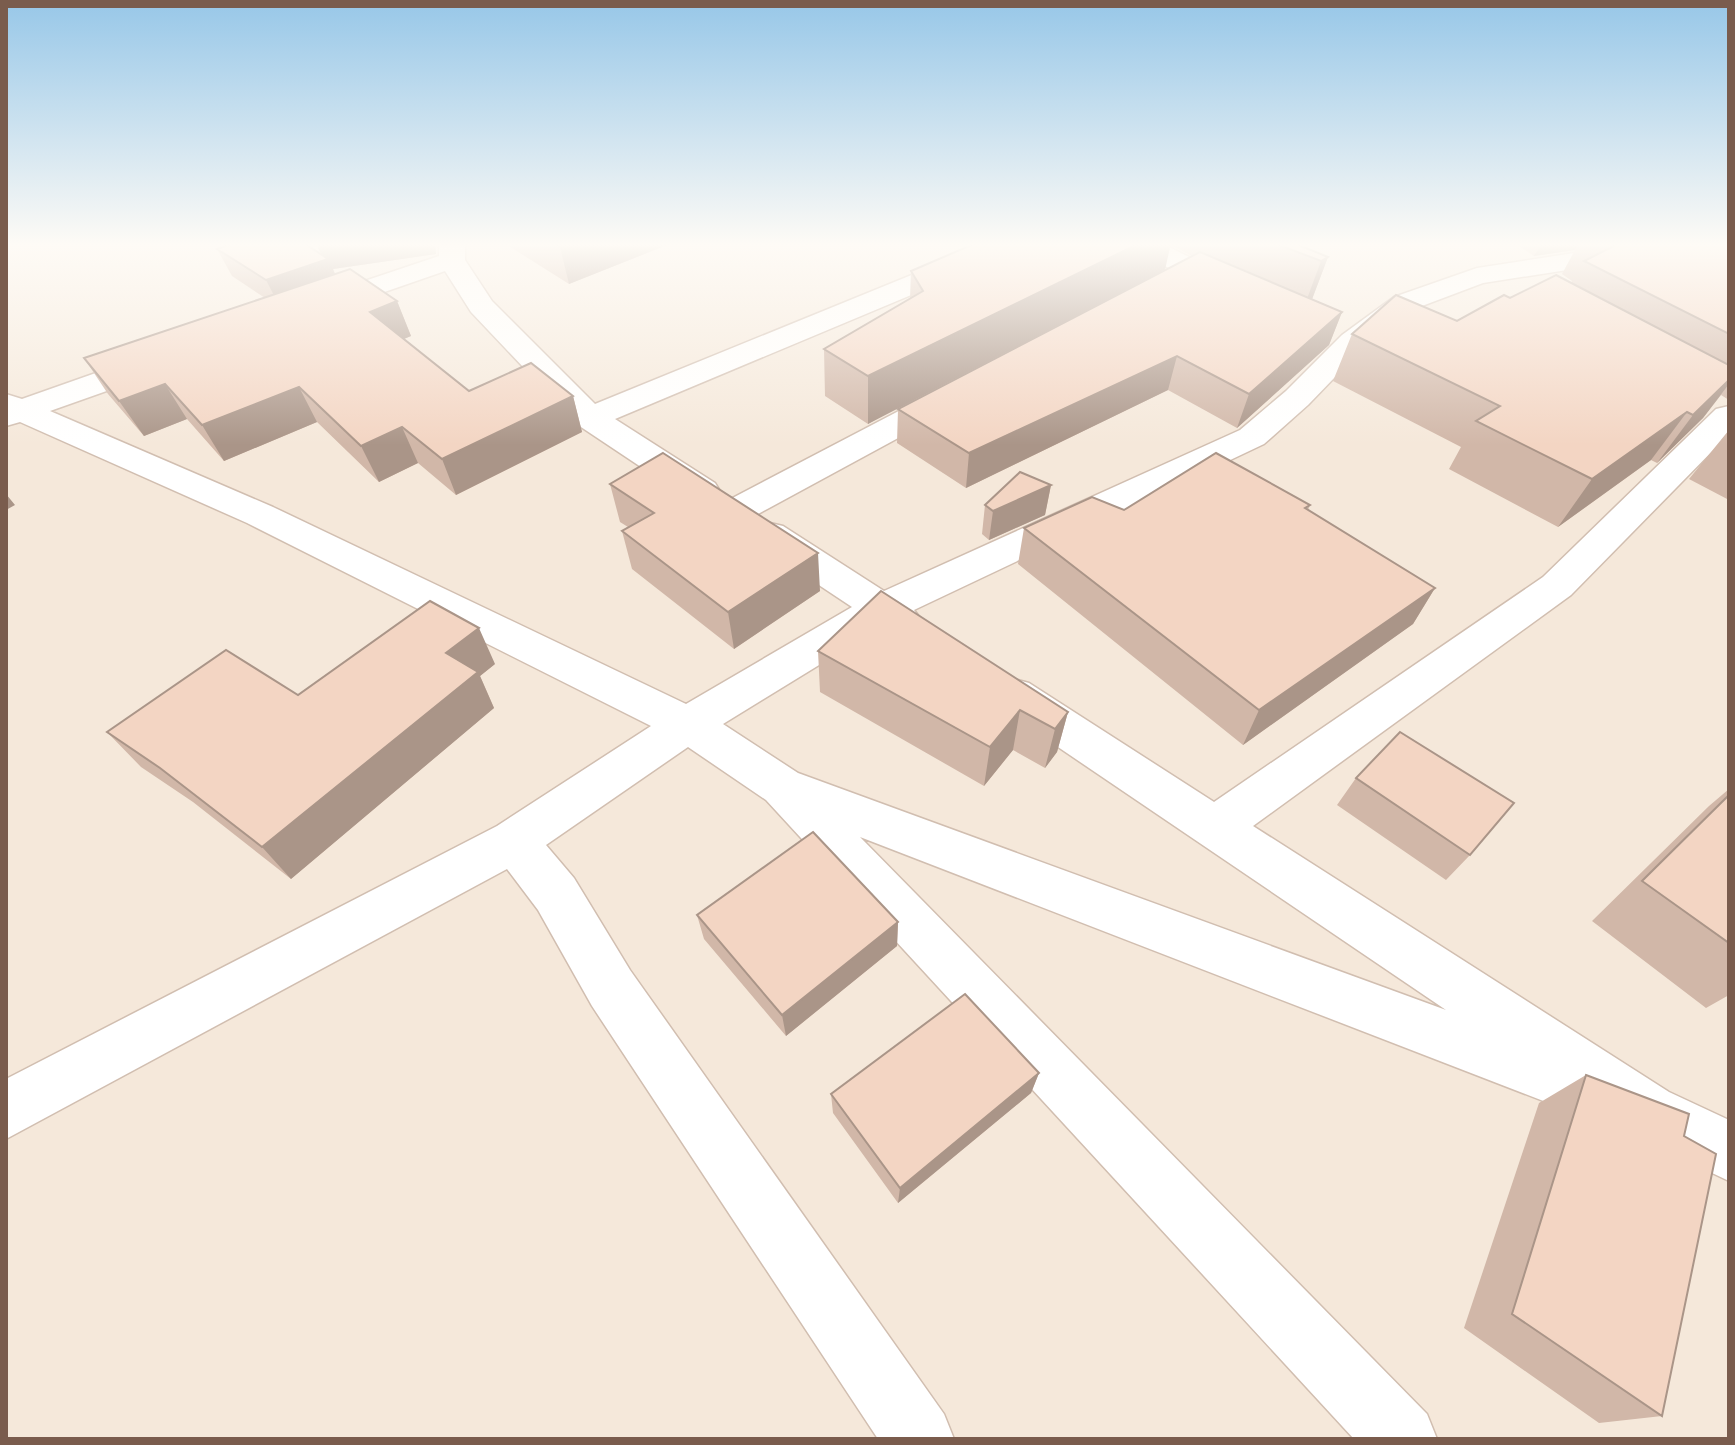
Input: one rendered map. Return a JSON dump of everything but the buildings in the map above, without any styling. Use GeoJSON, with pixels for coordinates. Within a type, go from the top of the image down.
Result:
{"type":"FeatureCollection","features":[{"type":"Feature","properties":{"kind":"street"},"geometry":{"type":"LineString","coordinates":[[288,317],[304,310]]}},
{"type":"Feature","properties":{"kind":"street"},"geometry":{"type":"LineString","coordinates":[[485,310],[590,418],[935,643]]}},
{"type":"Feature","properties":{"kind":"street"},"geometry":{"type":"LineString","coordinates":[[590,418],[849,310]]}},
{"type":"Feature","properties":{"kind":"street"},"geometry":{"type":"LineString","coordinates":[[6,1110],[514,841],[688,724],[882,608],[1252,437],[1297,398],[1339,336],[1389,310]]}},
{"type":"Feature","properties":{"kind":"street"},"geometry":{"type":"LineString","coordinates":[[11,410],[184,353]]}},
{"type":"Feature","properties":{"kind":"street"},"geometry":{"type":"LineString","coordinates":[[734,512],[969,387]]}},
{"type":"Feature","properties":{"kind":"street"},"geometry":{"type":"LineString","coordinates":[[11,410],[260,515],[688,724],[782,787],[1402,1439]]}},
{"type":"Feature","properties":{"kind":"street"},"geometry":{"type":"LineString","coordinates":[[1215,827],[1557,586],[1719,411]]}},
{"type":"Feature","properties":{"kind":"street"},"geometry":{"type":"LineString","coordinates":[[975,669],[1649,1113]]}},
{"type":"Feature","properties":{"kind":"street"},"geometry":{"type":"LineString","coordinates":[[782,787],[1649,1113],[1729,1151]]}},
{"type":"Feature","properties":{"kind":"street"},"geometry":{"type":"LineString","coordinates":[[514,841],[556,894],[611,988],[919,1439]]}},
{"type":"Feature","properties":{"kind":"shaded area"},"geometry":{"type":"Polygon","coordinates":[[[6,310],[1729,310],[1729,1439],[6,1439],[6,310]]]}}]}
